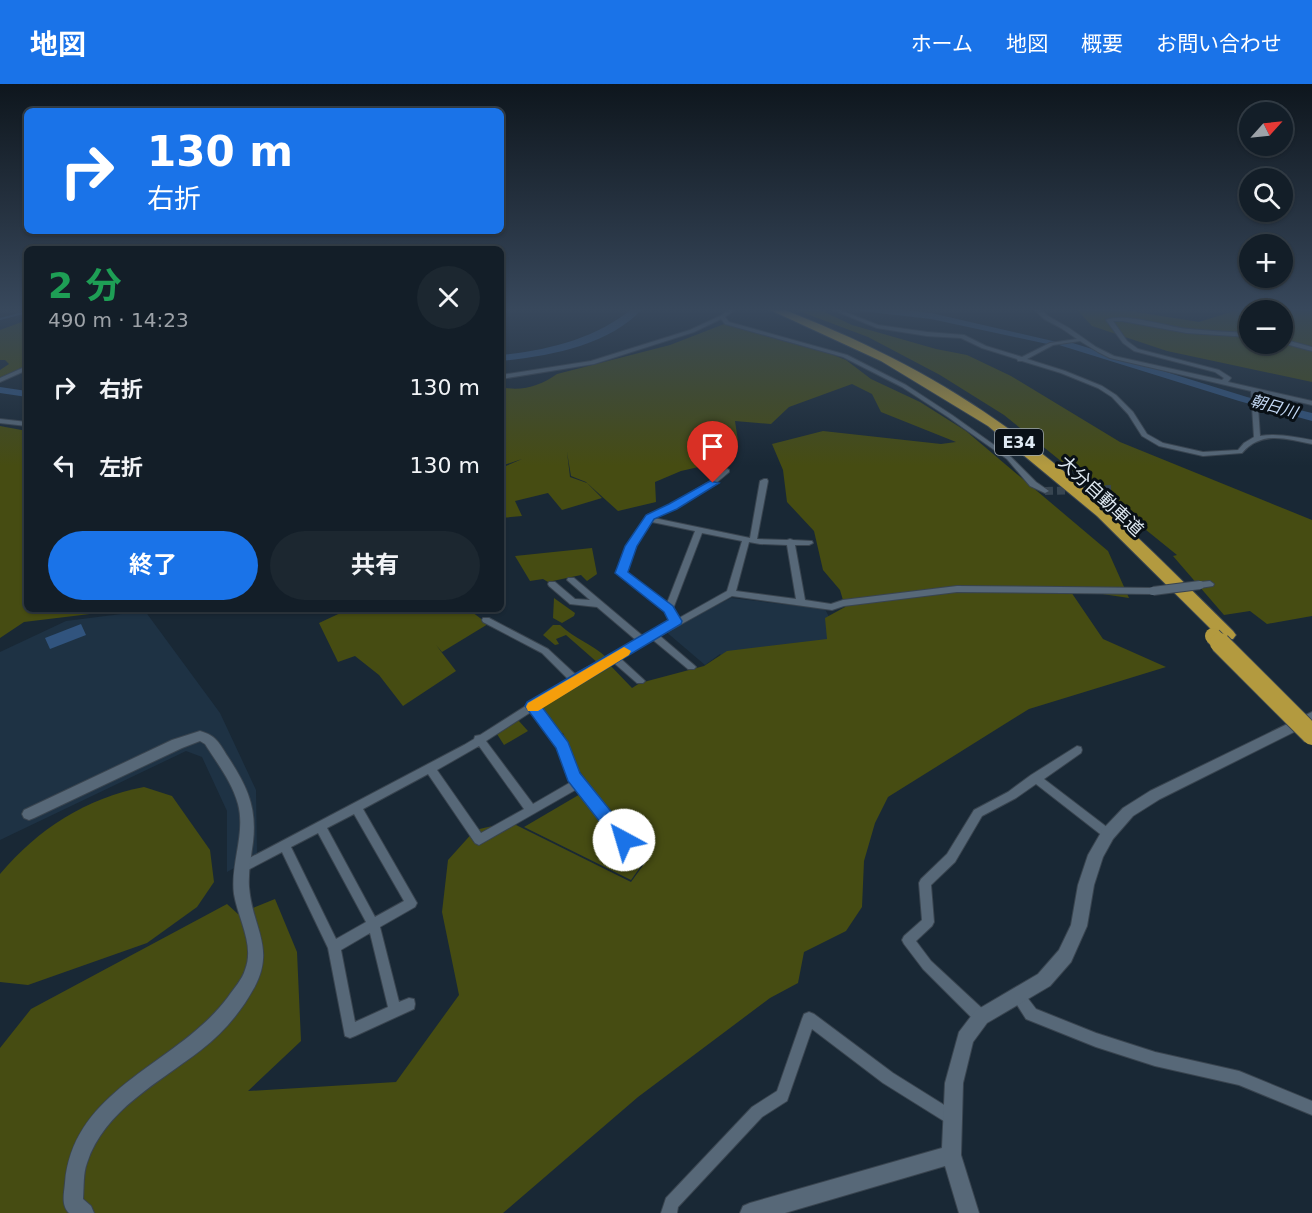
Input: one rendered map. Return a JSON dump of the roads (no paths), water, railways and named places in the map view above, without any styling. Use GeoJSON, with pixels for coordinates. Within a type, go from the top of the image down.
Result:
{"type":"FeatureCollection","features":[{"type":"Feature","properties":{"kind":"highway","name":"大分自動車道"},"geometry":{"type":"LineString","coordinates":[[878,361],[929,389],[989,428],[1073,496],[1312,718]]}},
{"type":"Feature","properties":{"kind":"highway","name":"大分自動車道"},"geometry":{"type":"LineString","coordinates":[[1220,635],[1312,735]]}},
{"type":"Feature","properties":{"kind":"street"},"geometry":{"type":"LineString","coordinates":[[504,377],[599,361]]}},
{"type":"Feature","properties":{"kind":"street"},"geometry":{"type":"LineString","coordinates":[[854,361],[904,386],[950,416],[1009,458],[1033,484],[1045,491]]}},
{"type":"Feature","properties":{"kind":"street"},"geometry":{"type":"LineString","coordinates":[[1023,361],[1050,367],[1100,387],[1121,402],[1144,435],[1176,450],[1229,454],[1240,452],[1246,442],[1257,437],[1279,436],[1312,442]]}},
{"type":"Feature","properties":{"kind":"street"},"geometry":{"type":"LineString","coordinates":[[1128,361],[1312,403]]}},
{"type":"Feature","properties":{"kind":"street"},"geometry":{"type":"LineString","coordinates":[[1177,361],[1217,371],[1228,378],[1223,383]]}},
{"type":"Feature","properties":{"kind":"street"},"geometry":{"type":"LineString","coordinates":[[0,380],[24,369]]}},
{"type":"Feature","properties":{"kind":"street"},"geometry":{"type":"LineString","coordinates":[[1254,390],[1257,437]]}},
{"type":"Feature","properties":{"kind":"street"},"geometry":{"type":"LineString","coordinates":[[0,421],[24,424]]}},
{"type":"Feature","properties":{"kind":"street"},"geometry":{"type":"LineString","coordinates":[[676,621],[669,609],[622,573],[631,546],[650,517],[673,507],[713,483],[727,471]]}},
{"type":"Feature","properties":{"kind":"street"},"geometry":{"type":"LineString","coordinates":[[731,593],[749,540],[764,481]]}},
{"type":"Feature","properties":{"kind":"street"},"geometry":{"type":"LineString","coordinates":[[647,521],[652,520],[749,540],[808,543]]}},
{"type":"Feature","properties":{"kind":"street"},"geometry":{"type":"LineString","coordinates":[[669,609],[699,530]]}},
{"type":"Feature","properties":{"kind":"street"},"geometry":{"type":"LineString","coordinates":[[790,542],[801,603]]}},
{"type":"Feature","properties":{"kind":"street"},"geometry":{"type":"LineString","coordinates":[[571,580],[643,641]]}},
{"type":"Feature","properties":{"kind":"street"},"geometry":{"type":"LineString","coordinates":[[552,584],[573,602],[599,604]]}},
{"type":"Feature","properties":{"kind":"street"},"geometry":{"type":"LineString","coordinates":[[244,867],[430,768],[574,679],[676,621],[731,593],[832,607],[843,603],[957,589],[1153,591],[1210,584]]}},
{"type":"Feature","properties":{"kind":"street"},"geometry":{"type":"LineString","coordinates":[[486,620],[545,651],[574,679]]}},
{"type":"Feature","properties":{"kind":"street"},"geometry":{"type":"LineString","coordinates":[[653,635],[691,667]]}},
{"type":"Feature","properties":{"kind":"street"},"geometry":{"type":"LineString","coordinates":[[614,657],[640,681]]}},
{"type":"Feature","properties":{"kind":"street"},"geometry":{"type":"LineString","coordinates":[[532,706],[563,746],[578,783],[624,840]]}},
{"type":"Feature","properties":{"kind":"street"},"geometry":{"type":"LineString","coordinates":[[969,1213],[951,1155],[954,1083],[965,1038],[981,1017],[1044,980],[1065,956],[1079,926],[1086,885],[1096,855],[1107,834],[1128,812],[1155,795],[1312,718]]}},
{"type":"Feature","properties":{"kind":"street"},"geometry":{"type":"LineString","coordinates":[[29,814],[177,744],[200,736],[210,740],[244,799],[247,814],[241,893],[256,943],[255,965],[236,1004],[219,1024],[100,1116],[86,1137],[76,1162],[72,1185],[73,1203],[84,1213]]}},
{"type":"Feature","properties":{"kind":"street"},"geometry":{"type":"LineString","coordinates":[[479,739],[531,810]]}},
{"type":"Feature","properties":{"kind":"street"},"geometry":{"type":"LineString","coordinates":[[981,1017],[927,965],[908,940],[928,922],[925,883],[951,858],[978,813],[1012,795],[1077,750]]}},
{"type":"Feature","properties":{"kind":"street"},"geometry":{"type":"LineString","coordinates":[[430,768],[479,840],[578,783]]}},
{"type":"Feature","properties":{"kind":"street"},"geometry":{"type":"LineString","coordinates":[[1035,778],[1107,834]]}},
{"type":"Feature","properties":{"kind":"street"},"geometry":{"type":"LineString","coordinates":[[334,947],[411,903],[356,807]]}},
{"type":"Feature","properties":{"kind":"street"},"geometry":{"type":"LineString","coordinates":[[321,827],[374,926],[395,1010]]}},
{"type":"Feature","properties":{"kind":"street"},"geometry":{"type":"LineString","coordinates":[[285,846],[334,947],[350,1031],[409,1004]]}},
{"type":"Feature","properties":{"kind":"street"},"geometry":{"type":"LineString","coordinates":[[1018,997],[1031,1014],[1096,1040],[1155,1059],[1239,1078],[1312,1108]]}},
{"type":"Feature","properties":{"kind":"street"},"geometry":{"type":"LineString","coordinates":[[669,1213],[671,1203],[757,1112],[782,1096],[809,1019],[888,1078],[952,1118]]}},
{"type":"Feature","properties":{"kind":"street"},"geometry":{"type":"LineString","coordinates":[[750,1213],[951,1155]]}},
{"type":"Feature","properties":{"kind":"water"},"geometry":{"type":"Polygon","coordinates":[[[81,624],[86,635],[50,649],[45,638],[81,624]]]}},
{"type":"Feature","properties":{"kind":"waterway","name":"朝日川"},"geometry":{"type":"LineString","coordinates":[[1120,361],[1243,399],[1312,417]]}},
{"type":"Feature","properties":{"kind":"waterway"},"geometry":{"type":"LineString","coordinates":[[0,390],[24,394]]}},
{"type":"Feature","properties":{"kind":"tunnel"},"geometry":{"type":"LineString","coordinates":[[1045,491],[1111,489]]}}]}
